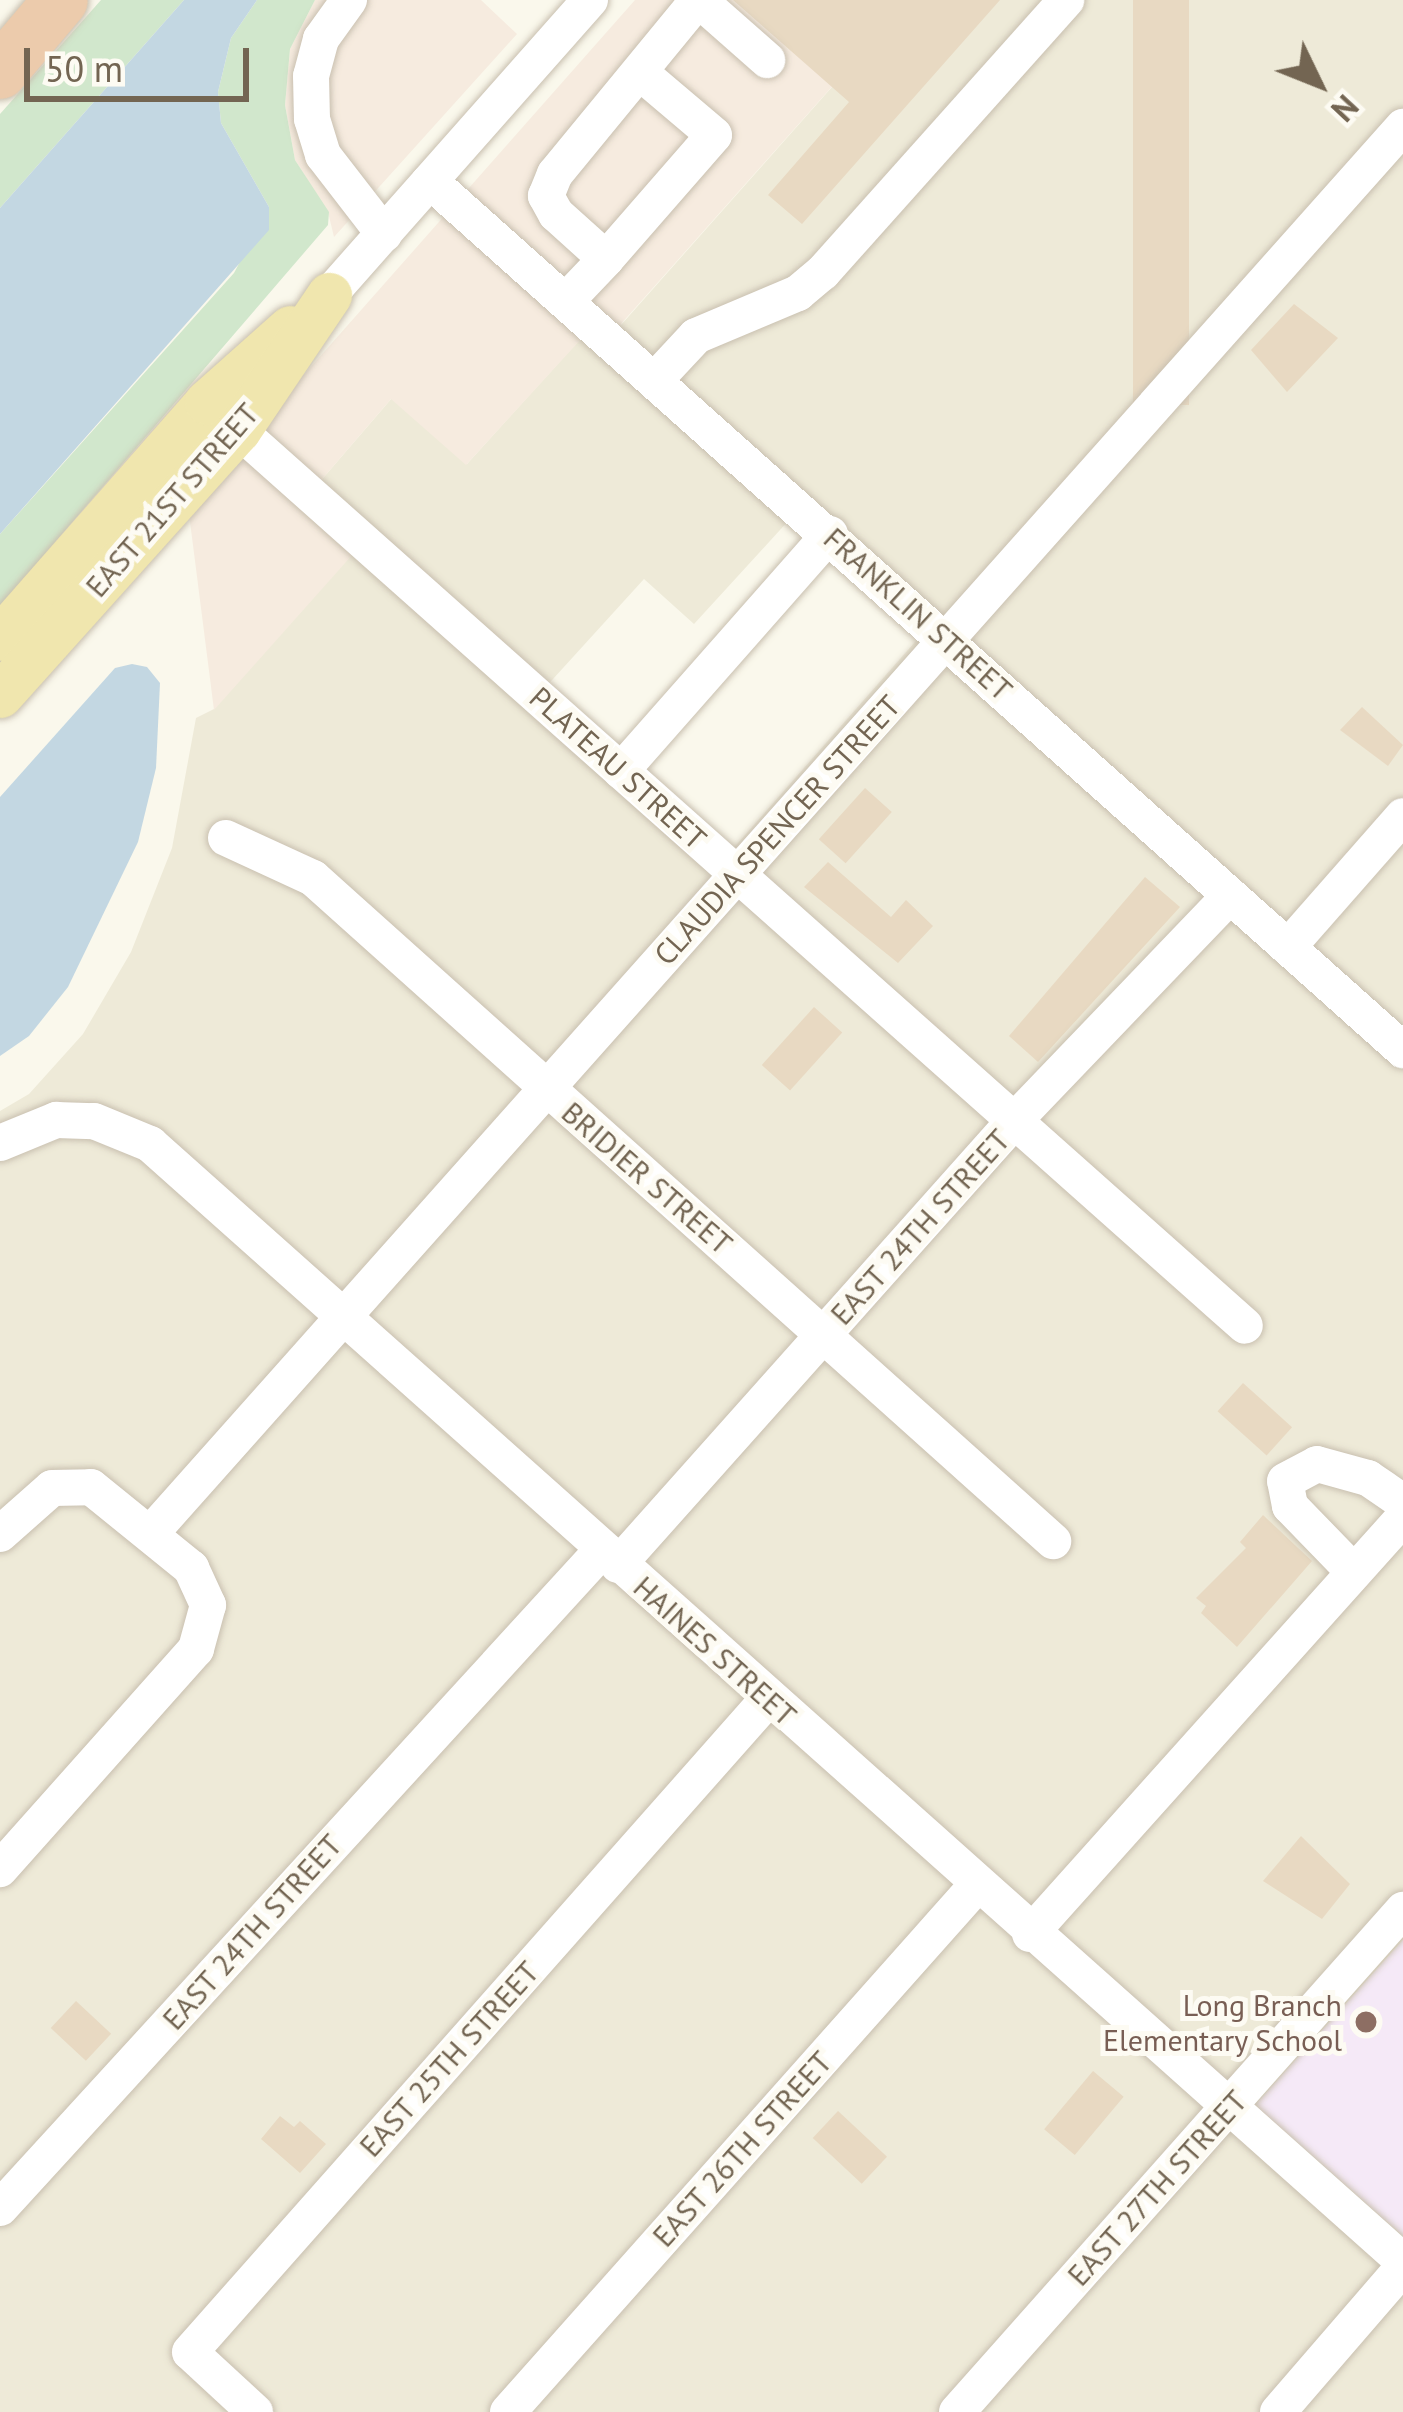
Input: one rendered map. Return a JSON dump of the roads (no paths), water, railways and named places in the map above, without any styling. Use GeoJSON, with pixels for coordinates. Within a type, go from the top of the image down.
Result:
{"type":"FeatureCollection","features":[{"type":"Feature","properties":{"kind":"highway"},"geometry":{"type":"LineString","coordinates":[[0,72],[33,28]]}},
{"type":"Feature","properties":{"kind":"main road","name":"EAST 21ST STREET"},"geometry":{"type":"LineString","coordinates":[[0,695],[222,416],[329,295]]}},
{"type":"Feature","properties":{"kind":"main road","name":"EAST 21ST STREET"},"geometry":{"type":"LineString","coordinates":[[0,638],[222,416]]}},
{"type":"Feature","properties":{"kind":"street"},"geometry":{"type":"LineString","coordinates":[[350,0],[321,39],[310,76],[312,118],[323,155],[384,234]]}},
{"type":"Feature","properties":{"kind":"street","name":"EAST 21ST STREET"},"geometry":{"type":"LineString","coordinates":[[329,295],[590,0]]}},
{"type":"Feature","properties":{"kind":"street"},"geometry":{"type":"LineString","coordinates":[[606,259],[546,196],[555,174],[642,74],[648,56],[698,0],[767,60]]}},
{"type":"Feature","properties":{"kind":"street"},"geometry":{"type":"LineString","coordinates":[[655,380],[696,336],[798,293],[823,272],[1066,0]]}},
{"type":"Feature","properties":{"kind":"street"},"geometry":{"type":"LineString","coordinates":[[566,301],[714,135],[642,74]]}},
{"type":"Feature","properties":{"kind":"street","name":"CLAUDIA SPENCER STREET"},"geometry":{"type":"LineString","coordinates":[[151,1533],[1403,127]]}},
{"type":"Feature","properties":{"kind":"street","name":"FRANKLIN STREET"},"geometry":{"type":"LineString","coordinates":[[430,181],[1403,1051]]}},
{"type":"Feature","properties":{"kind":"street","name":"PLATEAU STREET"},"geometry":{"type":"LineString","coordinates":[[222,416],[1245,1326]]}},
{"type":"Feature","properties":{"kind":"street"},"geometry":{"type":"LineString","coordinates":[[621,770],[830,535]]}},
{"type":"Feature","properties":{"kind":"street"},"geometry":{"type":"LineString","coordinates":[[1288,947],[1403,816]]}},
{"type":"Feature","properties":{"kind":"street","name":"BRIDIER STREET"},"geometry":{"type":"LineString","coordinates":[[226,838],[313,878],[1053,1541]]}},
{"type":"Feature","properties":{"kind":"street","name":"EAST 24TH STREET"},"geometry":{"type":"LineString","coordinates":[[0,2208],[824,1335],[1014,1121],[1230,896]]}},
{"type":"Feature","properties":{"kind":"street","name":"HAINES STREET"},"geometry":{"type":"LineString","coordinates":[[0,1142],[56,1120],[128,1130],[1403,2264]]}},
{"type":"Feature","properties":{"kind":"street"},"geometry":{"type":"LineString","coordinates":[[1354,1572],[1290,1506],[1285,1481],[1317,1464],[1369,1478],[1403,1502]]}},
{"type":"Feature","properties":{"kind":"street"},"geometry":{"type":"LineString","coordinates":[[0,1534],[32,1498],[73,1484],[107,1495],[202,1586],[206,1626],[196,1649],[0,1869]]}},
{"type":"Feature","properties":{"kind":"street"},"geometry":{"type":"LineString","coordinates":[[1030,1934],[1403,1518]]}},
{"type":"Feature","properties":{"kind":"street","name":"EAST 25TH STREET"},"geometry":{"type":"LineString","coordinates":[[255,2412],[190,2352],[768,1699]]}},
{"type":"Feature","properties":{"kind":"street","name":"EAST 26TH STREET"},"geometry":{"type":"LineString","coordinates":[[508,2412],[976,1886]]}},
{"type":"Feature","properties":{"kind":"street","name":"EAST 27TH STREET"},"geometry":{"type":"LineString","coordinates":[[961,2411],[1403,1910]]}},
{"type":"Feature","properties":{"kind":"street"},"geometry":{"type":"LineString","coordinates":[[1278,2412],[1403,2264]]}},
{"type":"Feature","properties":{"kind":"water"},"geometry":{"type":"Polygon","coordinates":[[[184,0],[257,0],[231,38],[218,92],[221,123],[269,207],[269,230],[0,534],[0,208],[184,0]]]}},
{"type":"Feature","properties":{"kind":"water"},"geometry":{"type":"Polygon","coordinates":[[[147,667],[160,683],[156,768],[138,842],[68,987],[29,1036],[0,1056],[0,797],[115,668],[147,667]]]}},
{"type":"Feature","properties":{"kind":"place","name":"Long Branch Elementary School"},"geometry":{"type":"Point","coordinates":[1366,2022]}}]}
